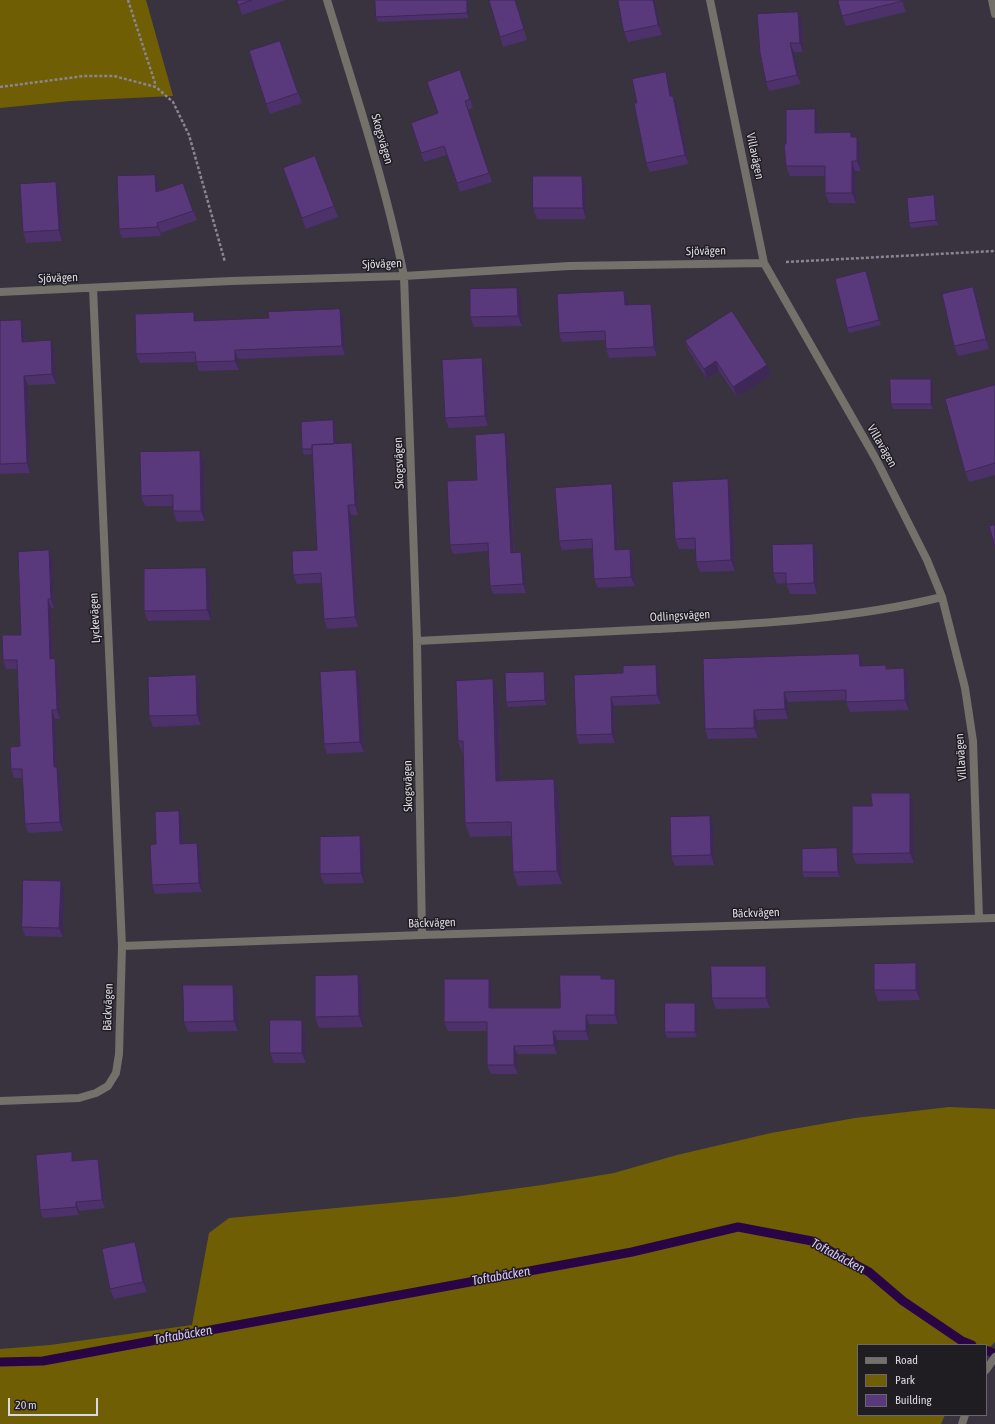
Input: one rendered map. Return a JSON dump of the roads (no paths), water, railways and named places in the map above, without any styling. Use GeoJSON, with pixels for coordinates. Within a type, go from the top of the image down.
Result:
{"type":"FeatureCollection","features":[{"type":"Feature","properties":{"kind":"street","name":"Skogsvägen"},"geometry":{"type":"LineString","coordinates":[[327,0],[384,190],[394,227],[404,276],[417,641],[422,935]]}},
{"type":"Feature","properties":{"kind":"street","name":"Villavägen"},"geometry":{"type":"LineString","coordinates":[[710,0],[764,263],[877,461],[927,560],[942,597],[954,639],[965,688],[973,741],[979,918]]}},
{"type":"Feature","properties":{"kind":"street"},"geometry":{"type":"LineString","coordinates":[[992,0],[995,14]]}},
{"type":"Feature","properties":{"kind":"street","name":"Sjövägen"},"geometry":{"type":"LineString","coordinates":[[0,292],[231,281],[404,276],[569,266],[764,263]]}},
{"type":"Feature","properties":{"kind":"street","name":"Lyckevägen"},"geometry":{"type":"LineString","coordinates":[[93,288],[122,946]]}},
{"type":"Feature","properties":{"kind":"street","name":"Odlingsvägen"},"geometry":{"type":"LineString","coordinates":[[417,641],[739,624],[817,618],[889,609],[942,597]]}},
{"type":"Feature","properties":{"kind":"street","name":"Bäckvägen"},"geometry":{"type":"LineString","coordinates":[[0,1102],[79,1098],[96,1093],[108,1086],[116,1073],[119,1054],[122,946],[422,935],[995,918]]}},
{"type":"Feature","properties":{"kind":"street"},"geometry":{"type":"LineString","coordinates":[[987,1369],[995,1357]]}},
{"type":"Feature","properties":{"kind":"waterway","name":"Toftabäcken"},"geometry":{"type":"LineString","coordinates":[[0,1362],[43,1361],[632,1252],[738,1227],[812,1241],[869,1272],[903,1301],[962,1341],[970,1344]]}},
{"type":"Feature","properties":{"kind":"waterway","name":"Toftabäcken"},"geometry":{"type":"LineString","coordinates":[[987,1350],[995,1354]]}}]}
